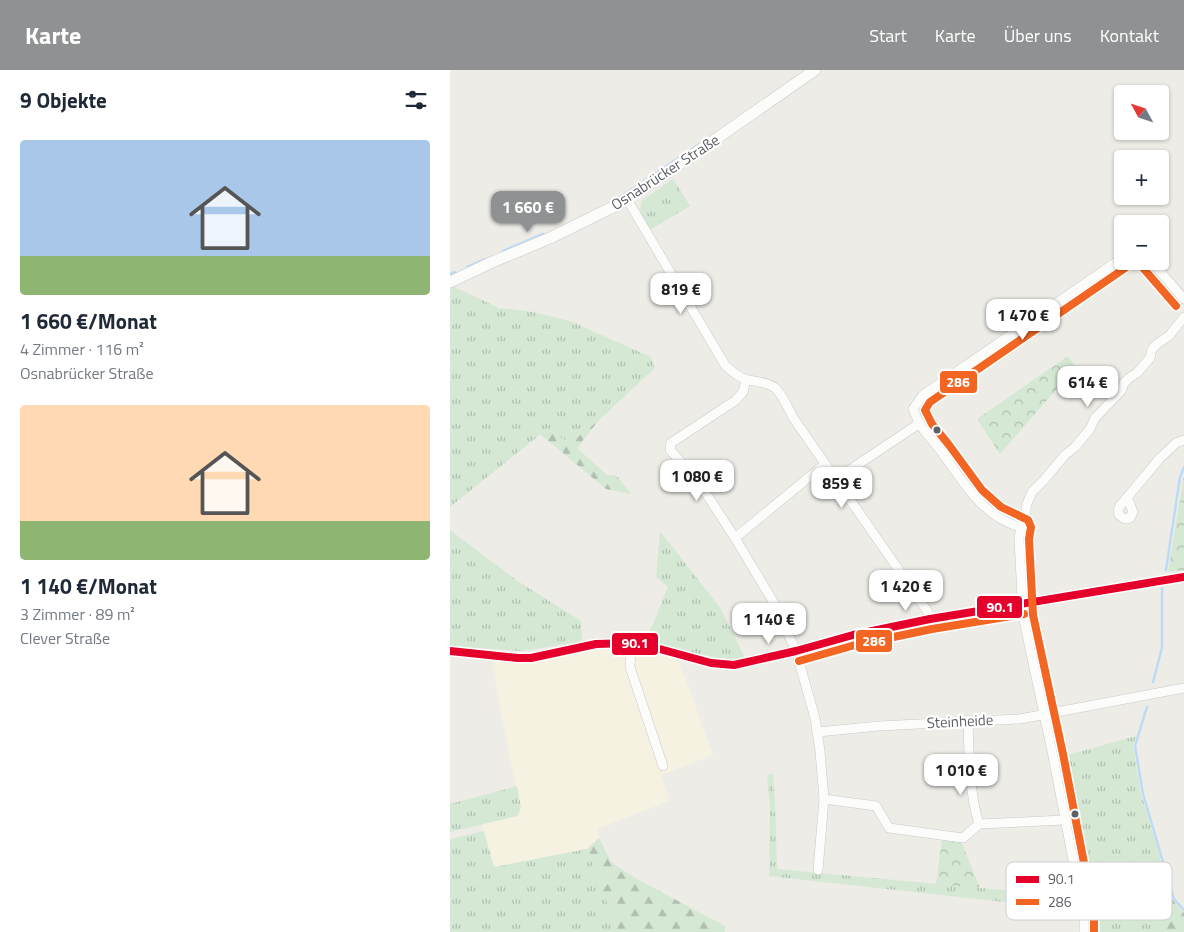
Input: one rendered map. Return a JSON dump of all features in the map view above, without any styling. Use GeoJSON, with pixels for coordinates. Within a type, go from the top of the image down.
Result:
{"type":"FeatureCollection","features":[{"type":"Feature","properties":{"kind":"main road","name":"Osnabrücker Straße"},"geometry":{"type":"LineString","coordinates":[[450,282],[575,226],[627,199],[815,70]]}},
{"type":"Feature","properties":{"kind":"street"},"geometry":{"type":"LineString","coordinates":[[627,199],[724,365],[746,380],[773,386],[780,394],[794,419],[928,612],[930,619]]}},
{"type":"Feature","properties":{"kind":"street"},"geometry":{"type":"LineString","coordinates":[[1021,527],[1010,524],[991,511],[966,488],[920,423],[913,408],[923,395],[1114,264]]}},
{"type":"Feature","properties":{"kind":"street"},"geometry":{"type":"LineString","coordinates":[[1159,270],[1184,299]]}},
{"type":"Feature","properties":{"kind":"street"},"geometry":{"type":"LineString","coordinates":[[1073,862],[1023,616],[1019,538],[1021,527],[1026,506],[1032,492],[1065,455],[1075,447],[1090,429],[1095,418],[1121,391],[1124,383],[1137,373],[1150,358],[1152,350],[1158,343],[1169,336],[1184,317]]}},
{"type":"Feature","properties":{"kind":"street"},"geometry":{"type":"LineString","coordinates":[[746,380],[743,392],[736,400],[671,443],[670,450],[698,481],[735,538],[774,603],[796,651],[818,732],[824,799],[818,870]]}},
{"type":"Feature","properties":{"kind":"street"},"geometry":{"type":"LineString","coordinates":[[836,480],[920,423]]}},
{"type":"Feature","properties":{"kind":"street"},"geometry":{"type":"LineString","coordinates":[[1127,497],[1160,458],[1176,443],[1184,440]]}},
{"type":"Feature","properties":{"kind":"street"},"geometry":{"type":"LineString","coordinates":[[735,538],[825,464]]}},
{"type":"Feature","properties":{"kind":"street"},"geometry":{"type":"LineString","coordinates":[[450,651],[531,658],[596,644],[631,643],[710,663],[734,665],[796,651],[853,635],[930,619],[1184,577]]}},
{"type":"Feature","properties":{"kind":"street"},"geometry":{"type":"LineString","coordinates":[[631,643],[630,667],[663,766]]}},
{"type":"Feature","properties":{"kind":"street","name":"Steinheide"},"geometry":{"type":"LineString","coordinates":[[818,732],[968,720],[1020,719],[1184,688]]}},
{"type":"Feature","properties":{"kind":"street"},"geometry":{"type":"LineString","coordinates":[[968,720],[969,762],[979,824]]}},
{"type":"Feature","properties":{"kind":"street"},"geometry":{"type":"LineString","coordinates":[[824,799],[876,806],[889,828],[963,838],[979,824],[1065,820]]}},
{"type":"Feature","properties":{"kind":"shaded area"},"geometry":{"type":"Polygon","coordinates":[[[628,646],[678,658],[713,755],[661,775],[669,801],[597,829],[599,838],[587,849],[493,867],[482,824],[517,816],[520,808],[498,698],[493,661],[524,663],[544,661],[576,653],[628,646]]]}},
{"type":"Feature","properties":{"kind":"green space"},"geometry":{"type":"Polygon","coordinates":[[[673,179],[690,206],[650,230],[640,212],[641,202],[673,179]]]}},
{"type":"Feature","properties":{"kind":"green space"},"geometry":{"type":"Polygon","coordinates":[[[454,287],[499,308],[533,312],[570,321],[651,357],[655,368],[598,421],[570,443],[547,429],[450,507],[450,289],[454,287]]]}},
{"type":"Feature","properties":{"kind":"green space"},"geometry":{"type":"Polygon","coordinates":[[[1068,356],[1076,367],[1000,454],[977,419],[1068,356]]]}},
{"type":"Feature","properties":{"kind":"green space"},"geometry":{"type":"Polygon","coordinates":[[[598,421],[577,448],[607,475],[616,475],[631,494],[606,489],[540,434],[547,429],[570,443],[598,421]]]}},
{"type":"Feature","properties":{"kind":"green space"},"geometry":{"type":"Polygon","coordinates":[[[1184,475],[1184,570],[1171,572],[1168,571],[1184,475]]]}},
{"type":"Feature","properties":{"kind":"green space"},"geometry":{"type":"Polygon","coordinates":[[[450,530],[519,582],[581,621],[582,642],[520,651],[450,646],[450,530]]]}},
{"type":"Feature","properties":{"kind":"green space"},"geometry":{"type":"Polygon","coordinates":[[[660,531],[721,609],[745,658],[733,660],[712,657],[646,641],[668,587],[656,577],[660,531]]]}},
{"type":"Feature","properties":{"kind":"green space"},"geometry":{"type":"Polygon","coordinates":[[[1136,736],[1133,745],[1141,794],[1161,862],[1078,862],[1057,758],[1136,736]]]}},
{"type":"Feature","properties":{"kind":"green space"},"geometry":{"type":"Polygon","coordinates":[[[773,774],[777,869],[1006,890],[1006,902],[769,876],[770,805],[767,775],[773,774]]]}},
{"type":"Feature","properties":{"kind":"green space"},"geometry":{"type":"Polygon","coordinates":[[[517,786],[521,808],[517,816],[450,832],[450,804],[517,786]]]}},
{"type":"Feature","properties":{"kind":"green space"},"geometry":{"type":"Polygon","coordinates":[[[484,831],[494,867],[587,849],[618,932],[450,932],[450,839],[484,831]]]}},
{"type":"Feature","properties":{"kind":"green space"},"geometry":{"type":"Polygon","coordinates":[[[599,838],[611,862],[635,878],[725,926],[725,932],[618,932],[587,849],[599,838]]]}},
{"type":"Feature","properties":{"kind":"green space"},"geometry":{"type":"Polygon","coordinates":[[[942,840],[961,841],[980,888],[936,884],[942,840]]]}},
{"type":"Feature","properties":{"kind":"green space"},"geometry":{"type":"Polygon","coordinates":[[[1172,899],[1184,913],[1184,932],[1161,932],[1152,920],[1172,920],[1172,899]]]}},
{"type":"Feature","properties":{"kind":"green space"},"geometry":{"type":"Polygon","coordinates":[[[1089,920],[1152,920],[1161,932],[1090,932],[1089,920]]]}},
{"type":"Feature","properties":{"kind":"waterway"},"geometry":{"type":"LineString","coordinates":[[620,197],[704,141]]}},
{"type":"Feature","properties":{"kind":"waterway"},"geometry":{"type":"LineString","coordinates":[[503,251],[543,234]]}},
{"type":"Feature","properties":{"kind":"waterway"},"geometry":{"type":"LineString","coordinates":[[467,267],[486,259]]}},
{"type":"Feature","properties":{"kind":"waterway"},"geometry":{"type":"LineString","coordinates":[[450,274],[455,272]]}},
{"type":"Feature","properties":{"kind":"waterway"},"geometry":{"type":"LineString","coordinates":[[1166,570],[1180,477],[1184,467]]}},
{"type":"Feature","properties":{"kind":"waterway"},"geometry":{"type":"LineString","coordinates":[[1153,682],[1162,648],[1162,588]]}},
{"type":"Feature","properties":{"kind":"waterway"},"geometry":{"type":"LineString","coordinates":[[1147,707],[1135,746],[1143,794],[1163,862]]}},
{"type":"Feature","properties":{"kind":"waterway"},"geometry":{"type":"LineString","coordinates":[[1172,892],[1174,899],[1184,910]]}},
{"type":"Feature","properties":{"kind":"transit line","name":"286"},"geometry":{"type":"LineString","coordinates":[[1084,862],[1033,615],[1029,539],[1031,527],[1028,520],[1001,507],[982,490],[932,424],[925,410],[930,402],[1122,270]]}},
{"type":"Feature","properties":{"kind":"transit line","name":"286"},"geometry":{"type":"LineString","coordinates":[[1145,270],[1176,306]]}},
{"type":"Feature","properties":{"kind":"transit line","name":"90.1"},"geometry":{"type":"LineString","coordinates":[[450,651],[531,658],[596,644],[631,643],[711,663],[734,665],[796,651],[853,635],[930,619],[1184,577]]}},
{"type":"Feature","properties":{"kind":"transit line","name":"286"},"geometry":{"type":"LineString","coordinates":[[799,661],[855,645],[932,629],[1024,614]]}},
{"type":"Feature","properties":{"kind":"transit line","name":"286"},"geometry":{"type":"LineString","coordinates":[[1094,920],[1094,932]]}}]}
